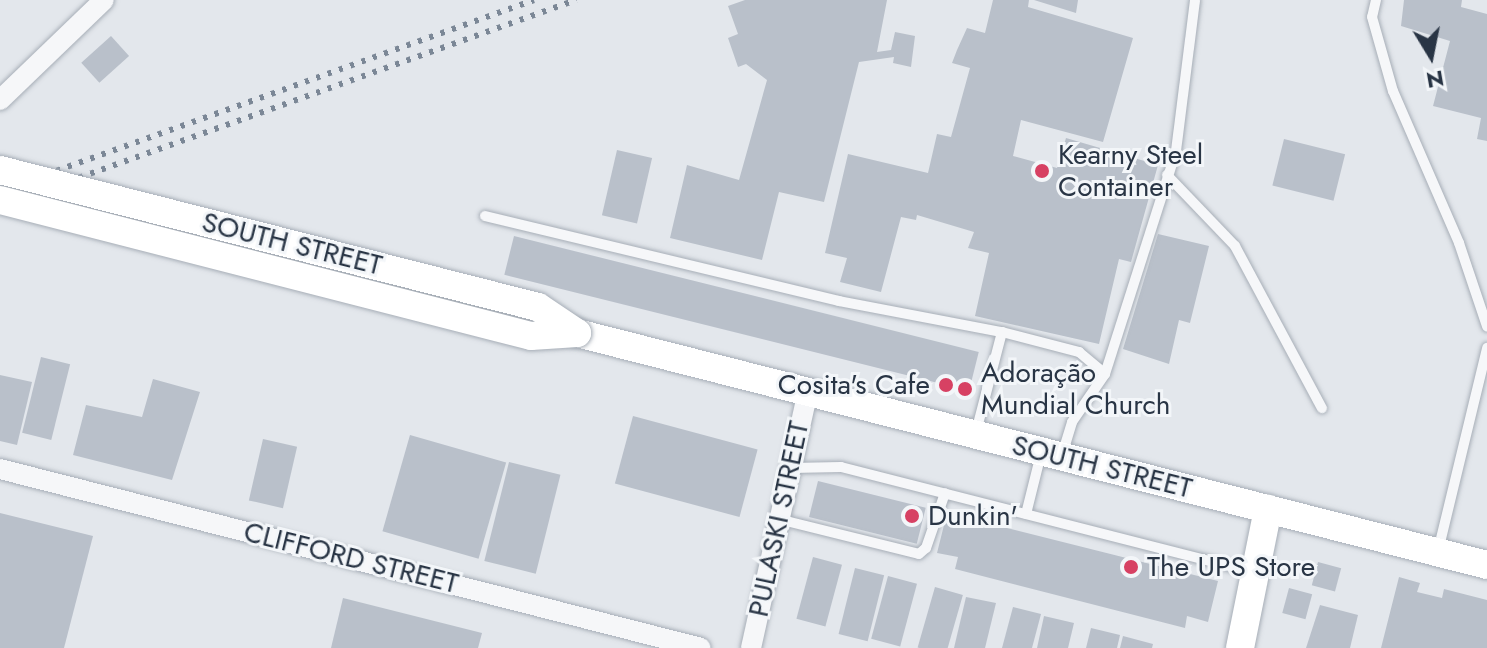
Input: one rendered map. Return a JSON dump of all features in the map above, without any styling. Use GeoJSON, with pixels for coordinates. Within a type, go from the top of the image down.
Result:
{"type":"FeatureCollection","features":[{"type":"Feature","properties":{"kind":"main road","name":"SOUTH STREET"},"geometry":{"type":"LineString","coordinates":[[0,170],[538,307],[577,333]]}},
{"type":"Feature","properties":{"kind":"main road","name":"SOUTH STREET"},"geometry":{"type":"LineString","coordinates":[[0,200],[531,336],[577,333],[1487,565]]}},
{"type":"Feature","properties":{"kind":"main road"},"geometry":{"type":"LineString","coordinates":[[1240,648],[1268,509]]}},
{"type":"Feature","properties":{"kind":"street"},"geometry":{"type":"LineString","coordinates":[[0,100],[104,0]]}},
{"type":"Feature","properties":{"kind":"street","name":"PULASKI STREET"},"geometry":{"type":"LineString","coordinates":[[751,648],[788,468],[808,391]]}},
{"type":"Feature","properties":{"kind":"street","name":"CLIFFORD STREET"},"geometry":{"type":"LineString","coordinates":[[0,469],[701,648]]}},
{"type":"Feature","properties":{"kind":"lane"},"geometry":{"type":"LineString","coordinates":[[1026,514],[1052,454],[1105,374],[1176,151],[1195,0]]}},
{"type":"Feature","properties":{"kind":"lane"},"geometry":{"type":"LineString","coordinates":[[1376,0],[1372,17],[1393,91],[1459,243],[1487,326]]}},
{"type":"Feature","properties":{"kind":"lane"},"geometry":{"type":"LineString","coordinates":[[1167,175],[1235,246],[1322,408]]}},
{"type":"Feature","properties":{"kind":"lane"},"geometry":{"type":"LineString","coordinates":[[485,216],[839,301],[1002,332],[1079,352],[1105,374]]}},
{"type":"Feature","properties":{"kind":"lane"},"geometry":{"type":"LineString","coordinates":[[975,434],[1002,332]]}},
{"type":"Feature","properties":{"kind":"lane"},"geometry":{"type":"LineString","coordinates":[[1438,553],[1487,348]]}},
{"type":"Feature","properties":{"kind":"lane"},"geometry":{"type":"LineString","coordinates":[[788,468],[841,467],[1255,572]]}},
{"type":"Feature","properties":{"kind":"lane"},"geometry":{"type":"LineString","coordinates":[[778,519],[919,554],[926,548],[945,493]]}},
{"type":"Feature","properties":{"kind":"building"},"geometry":{"type":"Polygon","coordinates":[[[745,0],[887,0],[877,52],[891,50],[895,32],[915,36],[911,67],[893,63],[894,57],[859,62],[824,202],[779,192],[762,260],[670,238],[687,165],[739,180],[767,80],[746,64],[738,67],[728,38],[738,34],[728,6],[745,0]]]}},
{"type":"Feature","properties":{"kind":"building","name":"Kearny Steel Container"},"geometry":{"type":"Polygon","coordinates":[[[993,0],[1029,0],[1028,7],[1133,38],[1103,142],[1021,120],[1013,156],[1057,168],[1066,138],[1158,165],[1131,262],[1119,259],[1099,344],[975,316],[989,253],[968,248],[974,232],[917,215],[916,220],[901,217],[881,292],[840,282],[847,258],[825,253],[848,154],[928,173],[937,134],[951,137],[970,68],[952,63],[967,28],[985,33],[993,0]]]}},
{"type":"Feature","properties":{"kind":"building"},"geometry":{"type":"Polygon","coordinates":[[[1034,0],[1078,0],[1076,13],[1034,0]]]}},
{"type":"Feature","properties":{"kind":"building"},"geometry":{"type":"Polygon","coordinates":[[[1404,0],[1462,0],[1461,7],[1487,14],[1487,141],[1477,139],[1481,118],[1433,106],[1450,41],[1401,26],[1404,0]]]}},
{"type":"Feature","properties":{"kind":"building"},"geometry":{"type":"Polygon","coordinates":[[[111,36],[129,56],[99,83],[81,63],[111,36]]]}},
{"type":"Feature","properties":{"kind":"building"},"geometry":{"type":"Polygon","coordinates":[[[1284,139],[1345,154],[1334,201],[1272,186],[1284,139]]]}},
{"type":"Feature","properties":{"kind":"building"},"geometry":{"type":"Polygon","coordinates":[[[617,150],[652,158],[637,223],[602,215],[617,150]]]}},
{"type":"Feature","properties":{"kind":"building"},"geometry":{"type":"Polygon","coordinates":[[[1158,234],[1209,246],[1190,323],[1179,320],[1169,364],[1123,349],[1158,234]]]}},
{"type":"Feature","properties":{"kind":"building"},"geometry":{"type":"Polygon","coordinates":[[[514,236],[979,352],[969,391],[504,275],[514,236]]]}},
{"type":"Feature","properties":{"kind":"building"},"geometry":{"type":"Polygon","coordinates":[[[41,357],[70,364],[51,440],[22,433],[41,357]]]}},
{"type":"Feature","properties":{"kind":"building"},"geometry":{"type":"Polygon","coordinates":[[[0,375],[32,382],[17,445],[0,441],[0,375]]]}},
{"type":"Feature","properties":{"kind":"building"},"geometry":{"type":"Polygon","coordinates":[[[153,379],[200,392],[172,480],[73,455],[86,405],[142,417],[153,379]]]}},
{"type":"Feature","properties":{"kind":"building"},"geometry":{"type":"Polygon","coordinates":[[[633,416],[758,449],[739,517],[615,484],[633,416]]]}},
{"type":"Feature","properties":{"kind":"building"},"geometry":{"type":"Polygon","coordinates":[[[410,435],[506,463],[479,559],[382,531],[410,435]]]}},
{"type":"Feature","properties":{"kind":"building"},"geometry":{"type":"Polygon","coordinates":[[[263,439],[297,447],[283,508],[249,500],[263,439]]]}},
{"type":"Feature","properties":{"kind":"building"},"geometry":{"type":"Polygon","coordinates":[[[509,462],[560,475],[536,574],[484,561],[509,462]]]}},
{"type":"Feature","properties":{"kind":"building"},"geometry":{"type":"Polygon","coordinates":[[[818,481],[926,508],[917,544],[809,517],[818,481]]]}},
{"type":"Feature","properties":{"kind":"building"},"geometry":{"type":"Polygon","coordinates":[[[0,513],[93,536],[64,648],[0,648],[0,513]]]}},
{"type":"Feature","properties":{"kind":"building"},"geometry":{"type":"Polygon","coordinates":[[[947,513],[1218,581],[1208,622],[1187,616],[1185,628],[955,569],[958,557],[937,553],[947,513]]]}},
{"type":"Feature","properties":{"kind":"building"},"geometry":{"type":"Polygon","coordinates":[[[813,557],[842,565],[825,627],[796,619],[813,557]]]}},
{"type":"Feature","properties":{"kind":"building"},"geometry":{"type":"Polygon","coordinates":[[[1318,562],[1341,568],[1335,591],[1312,585],[1318,562]]]}},
{"type":"Feature","properties":{"kind":"building"},"geometry":{"type":"Polygon","coordinates":[[[855,568],[884,575],[868,641],[839,634],[855,568]]]}},
{"type":"Feature","properties":{"kind":"building"},"geometry":{"type":"Polygon","coordinates":[[[888,576],[917,584],[900,647],[871,639],[888,576]]]}},
{"type":"Feature","properties":{"kind":"building"},"geometry":{"type":"Polygon","coordinates":[[[1399,577],[1420,583],[1417,592],[1442,598],[1444,589],[1487,600],[1487,648],[1381,648],[1399,577]]]}},
{"type":"Feature","properties":{"kind":"building"},"geometry":{"type":"Polygon","coordinates":[[[935,587],[963,595],[948,648],[918,648],[935,587]]]}},
{"type":"Feature","properties":{"kind":"building"},"geometry":{"type":"Polygon","coordinates":[[[1289,588],[1312,594],[1305,619],[1282,613],[1289,588]]]}},
{"type":"Feature","properties":{"kind":"building"},"geometry":{"type":"Polygon","coordinates":[[[966,597],[996,603],[985,648],[954,648],[966,597]]]}},
{"type":"Feature","properties":{"kind":"building"},"geometry":{"type":"Polygon","coordinates":[[[343,598],[482,633],[478,648],[331,648],[343,598]]]}},
{"type":"Feature","properties":{"kind":"building"},"geometry":{"type":"Polygon","coordinates":[[[1320,605],[1358,615],[1350,648],[1306,648],[1320,605]]]}},
{"type":"Feature","properties":{"kind":"building"},"geometry":{"type":"Polygon","coordinates":[[[1013,607],[1041,614],[1032,648],[1002,648],[1013,607]]]}},
{"type":"Feature","properties":{"kind":"building"},"geometry":{"type":"Polygon","coordinates":[[[1044,616],[1074,623],[1068,648],[1037,648],[1044,616]]]}},
{"type":"Feature","properties":{"kind":"building"},"geometry":{"type":"Polygon","coordinates":[[[1091,628],[1120,635],[1117,648],[1086,648],[1091,628]]]}},
{"type":"Feature","properties":{"kind":"building"},"geometry":{"type":"Polygon","coordinates":[[[1123,636],[1153,644],[1152,648],[1120,648],[1123,636]]]}},
{"type":"Feature","properties":{"kind":"railway"},"geometry":{"type":"LineString","coordinates":[[0,191],[534,0]]}},
{"type":"Feature","properties":{"kind":"railway"},"geometry":{"type":"LineString","coordinates":[[0,206],[576,0]]}},
{"type":"Feature","properties":{"kind":"place","name":"Kearny Steel Container"},"geometry":{"type":"Point","coordinates":[1042,171]}},
{"type":"Feature","properties":{"kind":"place","name":"Cosita's Cafe"},"geometry":{"type":"Point","coordinates":[946,385]}},
{"type":"Feature","properties":{"kind":"place","name":"Adoração Mundial Church"},"geometry":{"type":"Point","coordinates":[965,389]}},
{"type":"Feature","properties":{"kind":"place","name":"Dunkin'"},"geometry":{"type":"Point","coordinates":[912,516]}},
{"type":"Feature","properties":{"kind":"place","name":"The UPS Store"},"geometry":{"type":"Point","coordinates":[1131,567]}}]}
